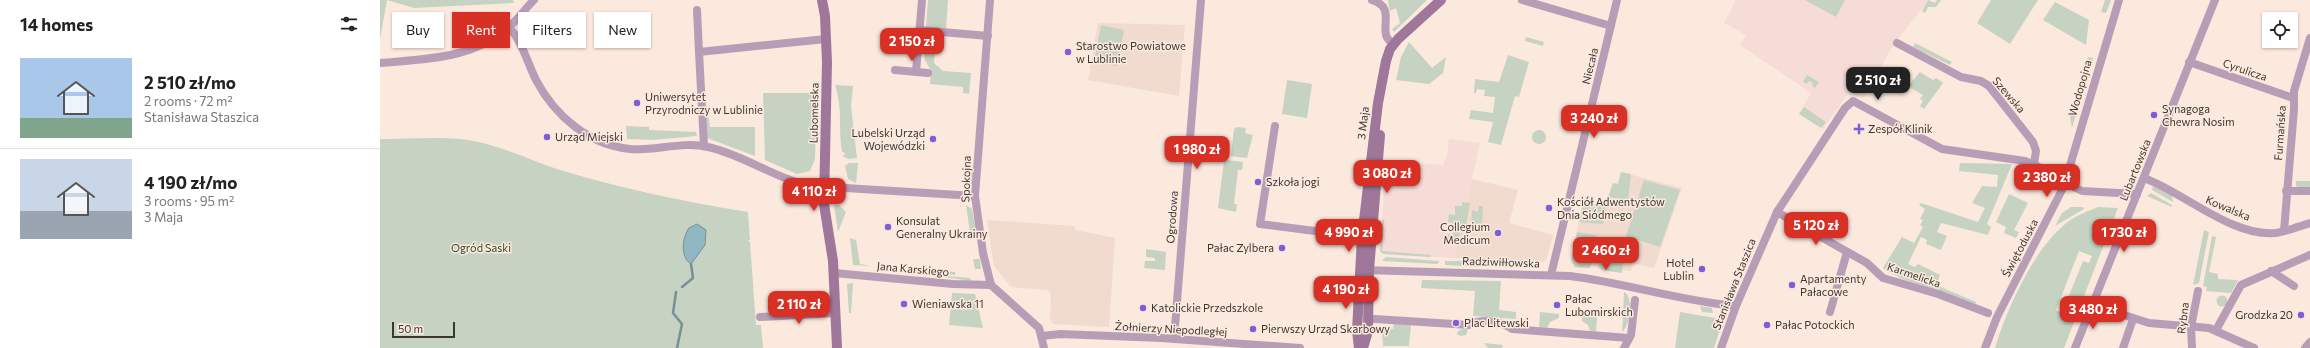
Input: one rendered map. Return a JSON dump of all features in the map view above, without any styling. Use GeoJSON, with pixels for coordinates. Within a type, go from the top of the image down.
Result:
{"type":"FeatureCollection","features":[{"type":"Feature","properties":{"kind":"street"},"geometry":{"type":"LineString","coordinates":[[510,26],[534,0]]}},
{"type":"Feature","properties":{"kind":"street","name":"Lubomelska"},"geometry":{"type":"LineString","coordinates":[[817,0],[826,39]]}},
{"type":"Feature","properties":{"kind":"street","name":"Lubomelska"},"geometry":{"type":"LineString","coordinates":[[822,0],[826,39],[824,208],[834,273],[837,348]]}},
{"type":"Feature","properties":{"kind":"street"},"geometry":{"type":"LineString","coordinates":[[916,72],[922,0]]}},
{"type":"Feature","properties":{"kind":"street","name":"Spokojna"},"geometry":{"type":"LineString","coordinates":[[990,0],[975,196],[984,263],[991,285]]}},
{"type":"Feature","properties":{"kind":"street","name":"Ogrodowa"},"geometry":{"type":"LineString","coordinates":[[1174,339],[1201,0]]}},
{"type":"Feature","properties":{"kind":"street"},"geometry":{"type":"LineString","coordinates":[[1372,0],[1379,3],[1385,11],[1387,22],[1386,34],[1393,45],[1441,0]]}},
{"type":"Feature","properties":{"kind":"street","name":"Niecała"},"geometry":{"type":"LineString","coordinates":[[1551,274],[1617,0]]}},
{"type":"Feature","properties":{"kind":"street","name":"Wodopojna"},"geometry":{"type":"LineString","coordinates":[[2065,183],[2119,0]]}},
{"type":"Feature","properties":{"kind":"street","name":"Lubartowska"},"geometry":{"type":"LineString","coordinates":[[2075,348],[2215,0]]}},
{"type":"Feature","properties":{"kind":"street"},"geometry":{"type":"LineString","coordinates":[[1525,1],[1611,26]]}},
{"type":"Feature","properties":{"kind":"street"},"geometry":{"type":"LineString","coordinates":[[697,10],[704,146]]}},
{"type":"Feature","properties":{"kind":"street"},"geometry":{"type":"LineString","coordinates":[[510,28],[519,38],[533,73],[543,92],[569,121],[588,136],[605,144],[629,149],[704,146],[724,152],[798,183],[824,187],[975,196]]}},
{"type":"Feature","properties":{"kind":"street"},"geometry":{"type":"LineString","coordinates":[[919,30],[988,36]]}},
{"type":"Feature","properties":{"kind":"street","name":"Furmańska"},"geometry":{"type":"LineString","coordinates":[[2284,231],[2286,191],[2294,110],[2293,98],[2310,38]]}},
{"type":"Feature","properties":{"kind":"street"},"geometry":{"type":"LineString","coordinates":[[699,52],[826,39]]}},
{"type":"Feature","properties":{"kind":"street","name":"Szewska"},"geometry":{"type":"LineString","coordinates":[[1897,43],[1961,77],[1981,81],[1989,86],[2033,142],[2036,152],[2034,164]]}},
{"type":"Feature","properties":{"kind":"street","name":"3 Maja"},"geometry":{"type":"LineString","coordinates":[[1363,348],[1368,331],[1362,237],[1378,104],[1386,57],[1393,45]]}},
{"type":"Feature","properties":{"kind":"street"},"geometry":{"type":"LineString","coordinates":[[380,63],[463,53],[473,48]]}},
{"type":"Feature","properties":{"kind":"street","name":"Cyrulicza"},"geometry":{"type":"LineString","coordinates":[[2190,62],[2293,98]]}},
{"type":"Feature","properties":{"kind":"street"},"geometry":{"type":"LineString","coordinates":[[895,70],[928,73]]}},
{"type":"Feature","properties":{"kind":"street","name":"3 Maja"},"geometry":{"type":"LineString","coordinates":[[1359,348],[1356,331],[1382,104],[1381,92]]}},
{"type":"Feature","properties":{"kind":"street","name":"Stanisława Staszica"},"geometry":{"type":"LineString","coordinates":[[1721,348],[1736,306],[1777,212],[1842,113],[1853,101],[1942,149],[2016,159],[2034,164],[2065,183]]}},
{"type":"Feature","properties":{"kind":"street"},"geometry":{"type":"LineString","coordinates":[[1275,126],[1260,224],[1362,237]]}},
{"type":"Feature","properties":{"kind":"street","name":"Kowalska"},"geometry":{"type":"LineString","coordinates":[[2144,178],[2232,223],[2259,232],[2276,233],[2310,223]]}},
{"type":"Feature","properties":{"kind":"street"},"geometry":{"type":"LineString","coordinates":[[2065,183],[2086,191],[2137,194]]}},
{"type":"Feature","properties":{"kind":"street","name":"Świętoduska"},"geometry":{"type":"LineString","coordinates":[[1985,348],[1996,317],[2065,183]]}},
{"type":"Feature","properties":{"kind":"street"},"geometry":{"type":"LineString","coordinates":[[2286,191],[2310,191]]}},
{"type":"Feature","properties":{"kind":"street","name":"Karmelicka"},"geometry":{"type":"LineString","coordinates":[[1777,212],[1867,263],[1883,278],[1938,294],[1988,313]]}},
{"type":"Feature","properties":{"kind":"street"},"geometry":{"type":"LineString","coordinates":[[1830,312],[1847,252]]}},
{"type":"Feature","properties":{"kind":"street"},"geometry":{"type":"LineString","coordinates":[[2216,330],[2241,285],[2310,255]]}},
{"type":"Feature","properties":{"kind":"street","name":"Radziwiłłowska"},"geometry":{"type":"LineString","coordinates":[[1364,270],[1551,274],[1599,280],[1669,296],[1736,306]]}},
{"type":"Feature","properties":{"kind":"street"},"geometry":{"type":"LineString","coordinates":[[2271,271],[2294,286]]}},
{"type":"Feature","properties":{"kind":"street","name":"Jana Karskiego"},"geometry":{"type":"LineString","coordinates":[[834,273],[953,284],[991,285]]}},
{"type":"Feature","properties":{"kind":"street"},"geometry":{"type":"LineString","coordinates":[[991,285],[1034,323],[1042,336],[1044,348]]}},
{"type":"Feature","properties":{"kind":"street","name":"Rybna"},"geometry":{"type":"LineString","coordinates":[[2192,348],[2191,327],[2198,291]]}},
{"type":"Feature","properties":{"kind":"street"},"geometry":{"type":"LineString","coordinates":[[1624,348],[1630,338],[1635,300]]}},
{"type":"Feature","properties":{"kind":"street"},"geometry":{"type":"LineString","coordinates":[[2093,305],[2149,323],[2216,330],[2254,348]]}},
{"type":"Feature","properties":{"kind":"street"},"geometry":{"type":"LineString","coordinates":[[760,317],[835,313]]}},
{"type":"Feature","properties":{"kind":"street"},"geometry":{"type":"LineString","coordinates":[[1375,320],[1394,318],[1469,325],[1478,321],[1484,321],[1503,323],[1512,329],[1630,338]]}},
{"type":"Feature","properties":{"kind":"street"},"geometry":{"type":"LineString","coordinates":[[2123,348],[2133,319]]}},
{"type":"Feature","properties":{"kind":"street","name":"Żołnierzy Niepodległej"},"geometry":{"type":"LineString","coordinates":[[1042,336],[1060,334],[1174,339],[1300,348]]}},
{"type":"Feature","properties":{"kind":"street"},"geometry":{"type":"LineString","coordinates":[[2305,348],[2310,342]]}},
{"type":"Feature","properties":{"kind":"shaded area"},"geometry":{"type":"Polygon","coordinates":[[[1736,0],[1929,0],[1893,45],[1864,98],[1849,92],[1823,129],[1799,114],[1811,93],[1740,45],[1746,35],[1724,23],[1736,0]]]}},
{"type":"Feature","properties":{"kind":"shaded area"},"geometry":{"type":"Polygon","coordinates":[[[1098,23],[1185,25],[1179,96],[1088,80],[1098,23]]]}},
{"type":"Feature","properties":{"kind":"shaded area"},"geometry":{"type":"Polygon","coordinates":[[[1449,139],[1480,143],[1454,258],[1383,254],[1380,251],[1386,160],[1443,165],[1447,155],[1449,139]]]}},
{"type":"Feature","properties":{"kind":"shaded area"},"geometry":{"type":"Polygon","coordinates":[[[1621,172],[1682,188],[1654,268],[1632,263],[1631,271],[1622,270],[1622,273],[1602,270],[1591,265],[1590,268],[1575,267],[1571,260],[1583,202],[1606,207],[1613,183],[1618,184],[1621,172]]]}},
{"type":"Feature","properties":{"kind":"shaded area"},"geometry":{"type":"Polygon","coordinates":[[[1472,179],[1518,190],[1509,223],[1553,235],[1546,261],[1537,262],[1454,258],[1472,179]]]}},
{"type":"Feature","properties":{"kind":"shaded area"},"geometry":{"type":"Polygon","coordinates":[[[987,220],[1075,226],[1075,230],[1115,238],[1109,327],[1053,324],[1050,319],[1051,295],[1048,290],[1011,287],[994,266],[987,220]]]}},
{"type":"Feature","properties":{"kind":"green space"},"geometry":{"type":"Polygon","coordinates":[[[380,0],[387,0],[380,39],[380,0]]]}},
{"type":"Feature","properties":{"kind":"green space"},"geometry":{"type":"Polygon","coordinates":[[[387,0],[513,0],[514,3],[414,8],[387,0]]]}},
{"type":"Feature","properties":{"kind":"green space"},"geometry":{"type":"Polygon","coordinates":[[[928,0],[948,0],[946,29],[926,27],[928,0]]]}},
{"type":"Feature","properties":{"kind":"green space"},"geometry":{"type":"Polygon","coordinates":[[[1388,0],[1427,0],[1394,32],[1392,29],[1400,23],[1396,8],[1390,11],[1388,0]]]}},
{"type":"Feature","properties":{"kind":"green space"},"geometry":{"type":"Polygon","coordinates":[[[1805,0],[1845,0],[1836,17],[1805,0]]]}},
{"type":"Feature","properties":{"kind":"green space"},"geometry":{"type":"Polygon","coordinates":[[[1928,0],[1935,3],[1937,0],[1941,0],[1936,7],[1928,7],[1925,13],[1922,11],[1928,0]]]}},
{"type":"Feature","properties":{"kind":"green space"},"geometry":{"type":"Polygon","coordinates":[[[1991,0],[2038,0],[2010,44],[1977,23],[1991,0]]]}},
{"type":"Feature","properties":{"kind":"green space"},"geometry":{"type":"Polygon","coordinates":[[[2105,0],[2111,0],[2106,13],[2101,12],[2105,0]]]}},
{"type":"Feature","properties":{"kind":"green space"},"geometry":{"type":"Polygon","coordinates":[[[2055,2],[2089,20],[2086,45],[2043,20],[2055,2]]]}},
{"type":"Feature","properties":{"kind":"green space"},"geometry":{"type":"Polygon","coordinates":[[[1101,25],[1124,30],[1117,66],[1094,62],[1101,25]]]}},
{"type":"Feature","properties":{"kind":"green space"},"geometry":{"type":"Polygon","coordinates":[[[927,35],[936,36],[934,63],[943,71],[971,73],[969,94],[963,93],[963,87],[930,84],[931,71],[924,58],[927,35]]]}},
{"type":"Feature","properties":{"kind":"green space"},"geometry":{"type":"Polygon","coordinates":[[[1526,37],[1544,42],[1543,46],[1525,41],[1526,37]]]}},
{"type":"Feature","properties":{"kind":"green space"},"geometry":{"type":"Polygon","coordinates":[[[1409,42],[1432,68],[1446,57],[1443,73],[1429,84],[1396,80],[1401,57],[1409,42]]]}},
{"type":"Feature","properties":{"kind":"green space"},"geometry":{"type":"Polygon","coordinates":[[[1915,43],[1952,62],[1950,65],[1913,47],[1915,43]]]}},
{"type":"Feature","properties":{"kind":"green space"},"geometry":{"type":"Polygon","coordinates":[[[1508,55],[1529,62],[1519,97],[1515,96],[1501,145],[1488,142],[1493,122],[1469,119],[1471,110],[1493,113],[1495,97],[1484,96],[1485,90],[1477,89],[1476,93],[1474,93],[1475,79],[1499,82],[1508,55]]]}},
{"type":"Feature","properties":{"kind":"green space"},"geometry":{"type":"Polygon","coordinates":[[[2088,57],[2093,58],[2072,128],[2070,116],[2088,57]]]}},
{"type":"Feature","properties":{"kind":"green space"},"geometry":{"type":"Polygon","coordinates":[[[1920,72],[1933,80],[1936,78],[1943,83],[1924,109],[1920,106],[1923,101],[1920,99],[1923,95],[1908,86],[1920,72]]]}},
{"type":"Feature","properties":{"kind":"green space"},"geometry":{"type":"Polygon","coordinates":[[[1807,75],[1819,82],[1815,88],[1812,86],[1813,83],[1809,81],[1807,84],[1803,82],[1807,75]]]}},
{"type":"Feature","properties":{"kind":"green space"},"geometry":{"type":"Polygon","coordinates":[[[1287,80],[1312,84],[1307,118],[1282,114],[1287,80]]]}},
{"type":"Feature","properties":{"kind":"green space"},"geometry":{"type":"Polygon","coordinates":[[[835,85],[853,86],[851,106],[857,158],[849,159],[842,156],[845,155],[844,152],[842,152],[840,110],[835,85]]]}},
{"type":"Feature","properties":{"kind":"green space"},"geometry":{"type":"Polygon","coordinates":[[[763,93],[817,93],[815,159],[810,171],[797,174],[765,160],[763,93]]]}},
{"type":"Feature","properties":{"kind":"green space"},"geometry":{"type":"Polygon","coordinates":[[[707,106],[710,127],[755,127],[755,156],[707,138],[704,107],[707,106]]]}},
{"type":"Feature","properties":{"kind":"green space"},"geometry":{"type":"Polygon","coordinates":[[[1804,107],[1826,122],[1821,128],[1799,114],[1804,107]]]}},
{"type":"Feature","properties":{"kind":"green space"},"geometry":{"type":"Polygon","coordinates":[[[626,126],[649,127],[649,130],[696,132],[697,136],[652,140],[627,139],[626,126]]]}},
{"type":"Feature","properties":{"kind":"green space"},"geometry":{"type":"Polygon","coordinates":[[[1237,127],[1246,128],[1245,133],[1253,135],[1247,158],[1231,156],[1234,129],[1237,127]]]}},
{"type":"Feature","properties":{"kind":"green space"},"geometry":{"type":"Polygon","coordinates":[[[1539,130],[1544,132],[1546,137],[1544,142],[1539,144],[1534,142],[1532,137],[1534,132],[1539,130]]]}},
{"type":"Feature","properties":{"kind":"green space","name":"Ogród Saski"},"geometry":{"type":"Polygon","coordinates":[[[447,138],[480,142],[560,170],[606,183],[700,204],[748,212],[750,240],[748,240],[750,242],[756,325],[761,325],[763,348],[380,348],[380,139],[447,138]]]}},
{"type":"Feature","properties":{"kind":"green space"},"geometry":{"type":"Polygon","coordinates":[[[1224,161],[1243,162],[1242,170],[1238,170],[1234,204],[1237,204],[1236,212],[1218,208],[1224,161]]]}},
{"type":"Feature","properties":{"kind":"green space"},"geometry":{"type":"Polygon","coordinates":[[[849,163],[858,163],[856,183],[848,179],[845,166],[849,163]]]}},
{"type":"Feature","properties":{"kind":"green space"},"geometry":{"type":"Polygon","coordinates":[[[1960,163],[2012,164],[1987,224],[1991,227],[1988,235],[1941,223],[1937,232],[1947,236],[1941,250],[1926,244],[1927,240],[1921,237],[1908,264],[1915,267],[1918,264],[1940,275],[1936,285],[1976,302],[1976,304],[1900,278],[1883,268],[1902,237],[1914,243],[1923,227],[1920,225],[1923,220],[1920,219],[1925,209],[1919,205],[1921,203],[1978,222],[1985,208],[1972,203],[1982,186],[1997,187],[1998,175],[1959,171],[1960,163]]]}},
{"type":"Feature","properties":{"kind":"green space"},"geometry":{"type":"Polygon","coordinates":[[[967,169],[973,173],[972,184],[967,184],[967,169]]]}},
{"type":"Feature","properties":{"kind":"green space"},"geometry":{"type":"Polygon","coordinates":[[[1621,172],[1631,174],[1628,200],[1608,197],[1613,183],[1618,184],[1621,172]]]}},
{"type":"Feature","properties":{"kind":"green space"},"geometry":{"type":"Polygon","coordinates":[[[1644,180],[1680,190],[1660,247],[1626,236],[1644,180]]]}},
{"type":"Feature","properties":{"kind":"green space"},"geometry":{"type":"Polygon","coordinates":[[[2296,181],[2310,181],[2310,188],[2301,189],[2296,186],[2296,181]]]}},
{"type":"Feature","properties":{"kind":"green space"},"geometry":{"type":"Polygon","coordinates":[[[2153,186],[2172,195],[2173,202],[2152,190],[2153,186]]]}},
{"type":"Feature","properties":{"kind":"green space"},"geometry":{"type":"Polygon","coordinates":[[[2151,193],[2172,205],[2172,207],[2147,196],[2151,193]]]}},
{"type":"Feature","properties":{"kind":"green space"},"geometry":{"type":"Polygon","coordinates":[[[2009,194],[2028,203],[2014,230],[2019,232],[2016,238],[2004,233],[2006,227],[1996,222],[2009,194]]]}},
{"type":"Feature","properties":{"kind":"green space"},"geometry":{"type":"Polygon","coordinates":[[[1462,202],[1470,203],[1466,225],[1462,227],[1457,244],[1446,241],[1448,234],[1453,235],[1454,223],[1448,222],[1449,214],[1455,215],[1455,206],[1462,206],[1462,202]]]}},
{"type":"Feature","properties":{"kind":"green space"},"geometry":{"type":"Polygon","coordinates":[[[1583,202],[1606,207],[1603,224],[1579,222],[1583,202]]]}},
{"type":"Feature","properties":{"kind":"green space"},"geometry":{"type":"Polygon","coordinates":[[[834,205],[839,205],[846,212],[838,232],[834,205]]]}},
{"type":"Feature","properties":{"kind":"green space"},"geometry":{"type":"Polygon","coordinates":[[[966,205],[972,209],[976,232],[970,232],[966,205]]]}},
{"type":"Feature","properties":{"kind":"green space"},"geometry":{"type":"Polygon","coordinates":[[[1479,206],[1483,206],[1482,225],[1471,226],[1472,210],[1478,212],[1479,206]]]}},
{"type":"Feature","properties":{"kind":"green space"},"geometry":{"type":"Polygon","coordinates":[[[2071,207],[2083,207],[2084,209],[2055,226],[2062,213],[2071,207]]]}},
{"type":"Feature","properties":{"kind":"green space"},"geometry":{"type":"Polygon","coordinates":[[[2098,207],[2118,208],[2064,348],[1995,348],[2013,300],[2041,250],[2067,223],[2079,215],[2098,207]],[[2079,251],[2056,310],[2062,313],[2083,261],[2089,263],[2092,256],[2079,251]]]}},
{"type":"Feature","properties":{"kind":"green space"},"geometry":{"type":"Polygon","coordinates":[[[1382,220],[1384,220],[1382,251],[1431,255],[1431,257],[1383,254],[1380,251],[1382,220]]]}},
{"type":"Feature","properties":{"kind":"green space"},"geometry":{"type":"Polygon","coordinates":[[[2204,230],[2209,232],[2199,283],[2193,285],[2204,230]]]}},
{"type":"Feature","properties":{"kind":"green space"},"geometry":{"type":"Polygon","coordinates":[[[1577,232],[1596,235],[1590,268],[1575,267],[1571,260],[1577,232]]]}},
{"type":"Feature","properties":{"kind":"green space"},"geometry":{"type":"Polygon","coordinates":[[[2212,236],[2216,237],[2209,272],[2218,274],[2218,279],[2238,280],[2231,293],[2206,291],[2207,287],[2203,286],[2212,236]]]}},
{"type":"Feature","properties":{"kind":"green space"},"geometry":{"type":"Polygon","coordinates":[[[850,238],[856,240],[860,264],[871,266],[853,265],[850,238]]]}},
{"type":"Feature","properties":{"kind":"green space"},"geometry":{"type":"Polygon","coordinates":[[[1146,249],[1166,252],[1165,270],[1144,268],[1145,261],[1155,261],[1155,258],[1146,257],[1146,249]]]}},
{"type":"Feature","properties":{"kind":"green space"},"geometry":{"type":"Polygon","coordinates":[[[1386,257],[1439,262],[1437,264],[1382,261],[1386,257]]]}},
{"type":"Feature","properties":{"kind":"green space"},"geometry":{"type":"Polygon","coordinates":[[[1599,258],[1623,261],[1622,273],[1602,270],[1598,267],[1599,258]]]}},
{"type":"Feature","properties":{"kind":"green space"},"geometry":{"type":"Polygon","coordinates":[[[973,259],[980,259],[981,269],[975,269],[973,259]]]}},
{"type":"Feature","properties":{"kind":"green space"},"geometry":{"type":"Polygon","coordinates":[[[1445,261],[1473,261],[1479,267],[1445,265],[1445,261]]]}},
{"type":"Feature","properties":{"kind":"green space"},"geometry":{"type":"Polygon","coordinates":[[[923,271],[955,272],[955,275],[923,271]]]}},
{"type":"Feature","properties":{"kind":"green space"},"geometry":{"type":"Polygon","coordinates":[[[924,274],[970,278],[971,281],[924,274]]]}},
{"type":"Feature","properties":{"kind":"green space"},"geometry":{"type":"Polygon","coordinates":[[[1422,280],[1501,281],[1499,310],[1516,312],[1516,319],[1473,316],[1475,291],[1421,288],[1422,280]]]}},
{"type":"Feature","properties":{"kind":"green space"},"geometry":{"type":"Polygon","coordinates":[[[853,283],[851,313],[849,313],[847,284],[853,283]]]}},
{"type":"Feature","properties":{"kind":"green space"},"geometry":{"type":"Polygon","coordinates":[[[1624,292],[1629,299],[1630,311],[1627,324],[1622,332],[1624,292]]]}},
{"type":"Feature","properties":{"kind":"green space"},"geometry":{"type":"Polygon","coordinates":[[[952,293],[975,294],[983,328],[949,325],[952,293]]]}},
{"type":"Feature","properties":{"kind":"green space"},"geometry":{"type":"Polygon","coordinates":[[[2220,296],[2224,296],[2226,297],[2226,305],[2220,306],[2217,303],[2217,299],[2220,296]]]}},
{"type":"Feature","properties":{"kind":"green space"},"geometry":{"type":"Polygon","coordinates":[[[1700,306],[1712,308],[1713,313],[1702,312],[1700,306]]]}},
{"type":"Feature","properties":{"kind":"green space"},"geometry":{"type":"Polygon","coordinates":[[[1540,312],[1559,314],[1559,318],[1550,322],[1547,328],[1539,327],[1540,312]]]}},
{"type":"Feature","properties":{"kind":"green space"},"geometry":{"type":"Polygon","coordinates":[[[1680,312],[1721,319],[1722,323],[1714,348],[1675,348],[1680,312]]]}},
{"type":"Feature","properties":{"kind":"green space"},"geometry":{"type":"Polygon","coordinates":[[[1582,316],[1597,317],[1596,332],[1590,331],[1588,325],[1582,321],[1582,316]]]}},
{"type":"Feature","properties":{"kind":"green space"},"geometry":{"type":"Polygon","coordinates":[[[1394,323],[1411,325],[1409,346],[1383,346],[1382,328],[1393,329],[1394,323]]]}},
{"type":"Feature","properties":{"kind":"green space"},"geometry":{"type":"Polygon","coordinates":[[[1465,328],[1468,329],[1466,335],[1460,336],[1457,334],[1458,331],[1465,328]]]}},
{"type":"Feature","properties":{"kind":"green space"},"geometry":{"type":"Polygon","coordinates":[[[1484,343],[1503,345],[1502,348],[1488,348],[1484,343]]]}},
{"type":"Feature","properties":{"kind":"water"},"geometry":{"type":"Polygon","coordinates":[[[697,224],[706,230],[705,245],[691,264],[685,257],[683,247],[689,228],[697,224]]]}},
{"type":"Feature","properties":{"kind":"waterway"},"geometry":{"type":"LineString","coordinates":[[682,287],[693,278],[691,264]]}},
{"type":"Feature","properties":{"kind":"waterway"},"geometry":{"type":"LineString","coordinates":[[676,292],[673,313],[682,324],[677,348]]}},
{"type":"Feature","properties":{"kind":"place","name":"Starostwo Powiatowe w Lublinie"},"geometry":{"type":"Point","coordinates":[1068,52]}},
{"type":"Feature","properties":{"kind":"place","name":"Uniwersytet Przyrodniczy w Lublinie"},"geometry":{"type":"Point","coordinates":[637,103]}},
{"type":"Feature","properties":{"kind":"place","name":"Synagoga Chewra Nosim"},"geometry":{"type":"Point","coordinates":[2154,115]}},
{"type":"Feature","properties":{"kind":"place","name":"Zespół Klinik"},"geometry":{"type":"Point","coordinates":[1859,129]}},
{"type":"Feature","properties":{"kind":"place","name":"Urząd Miejski"},"geometry":{"type":"Point","coordinates":[547,137]}},
{"type":"Feature","properties":{"kind":"place","name":"Lubelski Urząd Wojewódzki"},"geometry":{"type":"Point","coordinates":[933,139]}},
{"type":"Feature","properties":{"kind":"place","name":"Szkoła jogi"},"geometry":{"type":"Point","coordinates":[1258,182]}},
{"type":"Feature","properties":{"kind":"place","name":"Kościół Adwentystów Dnia Siódmego"},"geometry":{"type":"Point","coordinates":[1549,208]}},
{"type":"Feature","properties":{"kind":"place","name":"Konsulat Generalny Ukrainy"},"geometry":{"type":"Point","coordinates":[888,227]}},
{"type":"Feature","properties":{"kind":"place","name":"Collegium Medicum"},"geometry":{"type":"Point","coordinates":[1498,233]}},
{"type":"Feature","properties":{"kind":"place","name":"Pałac Zylbera"},"geometry":{"type":"Point","coordinates":[1282,248]}},
{"type":"Feature","properties":{"kind":"place","name":"Hotel Lublin"},"geometry":{"type":"Point","coordinates":[1702,269]}},
{"type":"Feature","properties":{"kind":"place","name":"Apartamenty Pałacowe"},"geometry":{"type":"Point","coordinates":[1792,285]}},
{"type":"Feature","properties":{"kind":"place","name":"Wieniawska 11"},"geometry":{"type":"Point","coordinates":[904,304]}},
{"type":"Feature","properties":{"kind":"place","name":"Pałac Lubomirskich"},"geometry":{"type":"Point","coordinates":[1557,305]}},
{"type":"Feature","properties":{"kind":"place","name":"Katolickie Przedszkole"},"geometry":{"type":"Point","coordinates":[1143,308]}},
{"type":"Feature","properties":{"kind":"place","name":"Grodzka 20"},"geometry":{"type":"Point","coordinates":[2301,315]}},
{"type":"Feature","properties":{"kind":"place","name":"Plac Litewski"},"geometry":{"type":"Point","coordinates":[1456,323]}},
{"type":"Feature","properties":{"kind":"place","name":"Pałac Potockich"},"geometry":{"type":"Point","coordinates":[1767,325]}},
{"type":"Feature","properties":{"kind":"place","name":"Pierwszy Urząd Skarbowy"},"geometry":{"type":"Point","coordinates":[1253,329]}}]}
